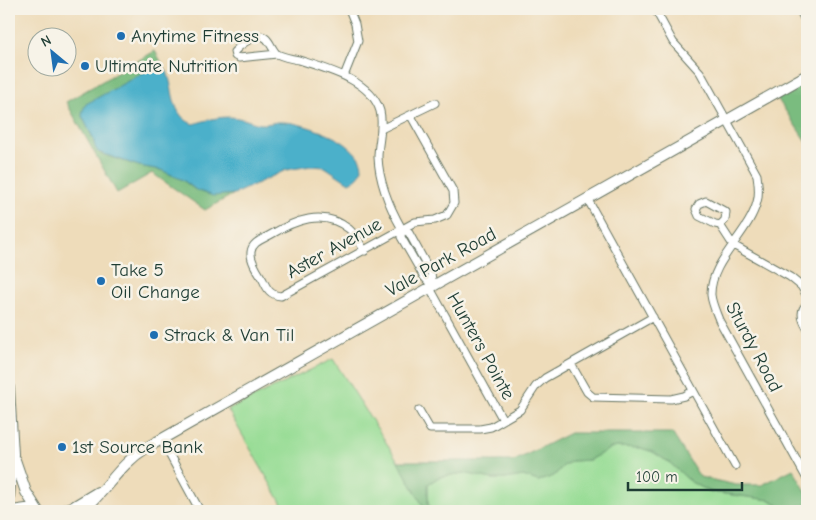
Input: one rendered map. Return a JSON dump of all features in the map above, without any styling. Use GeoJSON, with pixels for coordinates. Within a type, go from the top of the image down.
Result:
{"type":"FeatureCollection","features":[{"type":"Feature","properties":{"kind":"main road","name":"Vale Park Road"},"geometry":{"type":"LineString","coordinates":[[82,511],[94,501],[126,462],[160,439],[588,200],[807,75]]}},
{"type":"Feature","properties":{"kind":"main road"},"geometry":{"type":"LineString","coordinates":[[9,388],[13,454],[9,497]]}},
{"type":"Feature","properties":{"kind":"main road"},"geometry":{"type":"LineString","coordinates":[[13,454],[26,492],[37,511]]}},
{"type":"Feature","properties":{"kind":"main road","name":"Vale Park Road"},"geometry":{"type":"LineString","coordinates":[[61,511],[73,507],[101,491]]}},
{"type":"Feature","properties":{"kind":"main road"},"geometry":{"type":"LineString","coordinates":[[12,511],[26,509],[37,511]]}},
{"type":"Feature","properties":{"kind":"street"},"geometry":{"type":"LineString","coordinates":[[344,76],[358,40],[355,24],[349,9]]}},
{"type":"Feature","properties":{"kind":"street","name":"Sturdy Road"},"geometry":{"type":"LineString","coordinates":[[655,9],[674,42],[700,72],[757,175],[759,187],[758,200],[754,211],[716,271],[712,282],[711,295],[714,308],[807,479]]}},
{"type":"Feature","properties":{"kind":"street"},"geometry":{"type":"LineString","coordinates":[[799,9],[807,24]]}},
{"type":"Feature","properties":{"kind":"street"},"geometry":{"type":"LineString","coordinates":[[257,36],[262,36],[267,39],[277,54],[239,58],[235,56],[234,52],[257,36]]}},
{"type":"Feature","properties":{"kind":"street","name":"Hunters Pointe"},"geometry":{"type":"LineString","coordinates":[[277,54],[327,69],[356,82],[371,96],[380,110],[381,129],[378,157],[380,174],[387,198],[402,229],[409,233],[431,273],[432,287],[504,420]]}},
{"type":"Feature","properties":{"kind":"street"},"geometry":{"type":"LineString","coordinates":[[381,129],[411,116],[434,103]]}},
{"type":"Feature","properties":{"kind":"street","name":"Aster Avenue"},"geometry":{"type":"LineString","coordinates":[[365,251],[349,229],[336,222],[313,218],[291,223],[255,243],[251,251],[252,260],[269,291],[281,296],[365,251],[402,229],[417,222],[435,220],[447,214],[453,206],[455,197],[453,191],[411,116]]}},
{"type":"Feature","properties":{"kind":"street"},"geometry":{"type":"LineString","coordinates":[[588,200],[736,466]]}},
{"type":"Feature","properties":{"kind":"street"},"geometry":{"type":"LineString","coordinates":[[720,225],[733,244],[790,277],[801,286],[807,296]]}},
{"type":"Feature","properties":{"kind":"street"},"geometry":{"type":"LineString","coordinates":[[807,304],[802,314],[807,328]]}},
{"type":"Feature","properties":{"kind":"street","name":"Hunters Pointe"},"geometry":{"type":"LineString","coordinates":[[419,410],[430,428],[480,429],[491,427],[520,410],[541,381],[653,318]]}},
{"type":"Feature","properties":{"kind":"street"},"geometry":{"type":"LineString","coordinates":[[571,364],[587,392],[593,397],[672,399],[693,391]]}},
{"type":"Feature","properties":{"kind":"street"},"geometry":{"type":"LineString","coordinates":[[160,439],[200,511]]}},
{"type":"Feature","properties":{"kind":"green space"},"geometry":{"type":"Polygon","coordinates":[[[155,51],[163,65],[160,63],[86,105],[82,116],[93,138],[95,147],[101,154],[139,166],[161,170],[183,180],[194,189],[227,195],[234,194],[205,210],[152,173],[117,193],[66,102],[155,51]]]}},
{"type":"Feature","properties":{"kind":"green space"},"geometry":{"type":"Polygon","coordinates":[[[807,81],[807,143],[777,98],[807,81]]]}},
{"type":"Feature","properties":{"kind":"green space"},"geometry":{"type":"Polygon","coordinates":[[[333,359],[398,461],[426,511],[286,511],[228,410],[333,359]]]}},
{"type":"Feature","properties":{"kind":"green space"},"geometry":{"type":"Polygon","coordinates":[[[570,433],[672,433],[700,477],[736,485],[762,485],[793,469],[807,493],[807,511],[783,511],[776,503],[770,500],[711,492],[691,482],[670,463],[653,452],[641,448],[617,447],[611,448],[589,460],[572,461],[563,466],[554,476],[538,481],[523,476],[492,479],[464,473],[439,477],[428,484],[428,504],[433,511],[426,511],[398,461],[514,461],[570,433]]]}},
{"type":"Feature","properties":{"kind":"green space"},"geometry":{"type":"Polygon","coordinates":[[[611,448],[641,448],[653,452],[670,463],[691,482],[711,492],[770,500],[776,503],[783,511],[433,511],[428,504],[428,484],[439,477],[464,473],[492,479],[523,476],[538,481],[554,476],[563,466],[572,461],[589,460],[611,448]]]}},
{"type":"Feature","properties":{"kind":"water"},"geometry":{"type":"Polygon","coordinates":[[[161,63],[169,77],[175,104],[179,112],[193,124],[215,118],[232,117],[260,124],[289,122],[313,128],[347,145],[361,162],[361,173],[349,183],[325,167],[311,166],[286,170],[234,194],[213,196],[196,190],[183,180],[161,170],[139,166],[98,152],[82,116],[86,104],[161,63]]]}},
{"type":"Feature","properties":{"kind":"place","name":"Anytime Fitness"},"geometry":{"type":"Point","coordinates":[121,36]}},
{"type":"Feature","properties":{"kind":"place","name":"Ultimate Nutrition"},"geometry":{"type":"Point","coordinates":[85,66]}},
{"type":"Feature","properties":{"kind":"place","name":"Take 5 Oil Change"},"geometry":{"type":"Point","coordinates":[101,281]}},
{"type":"Feature","properties":{"kind":"place","name":"Strack & Van Til"},"geometry":{"type":"Point","coordinates":[154,335]}},
{"type":"Feature","properties":{"kind":"place","name":"1st Source Bank"},"geometry":{"type":"Point","coordinates":[62,447]}}]}
